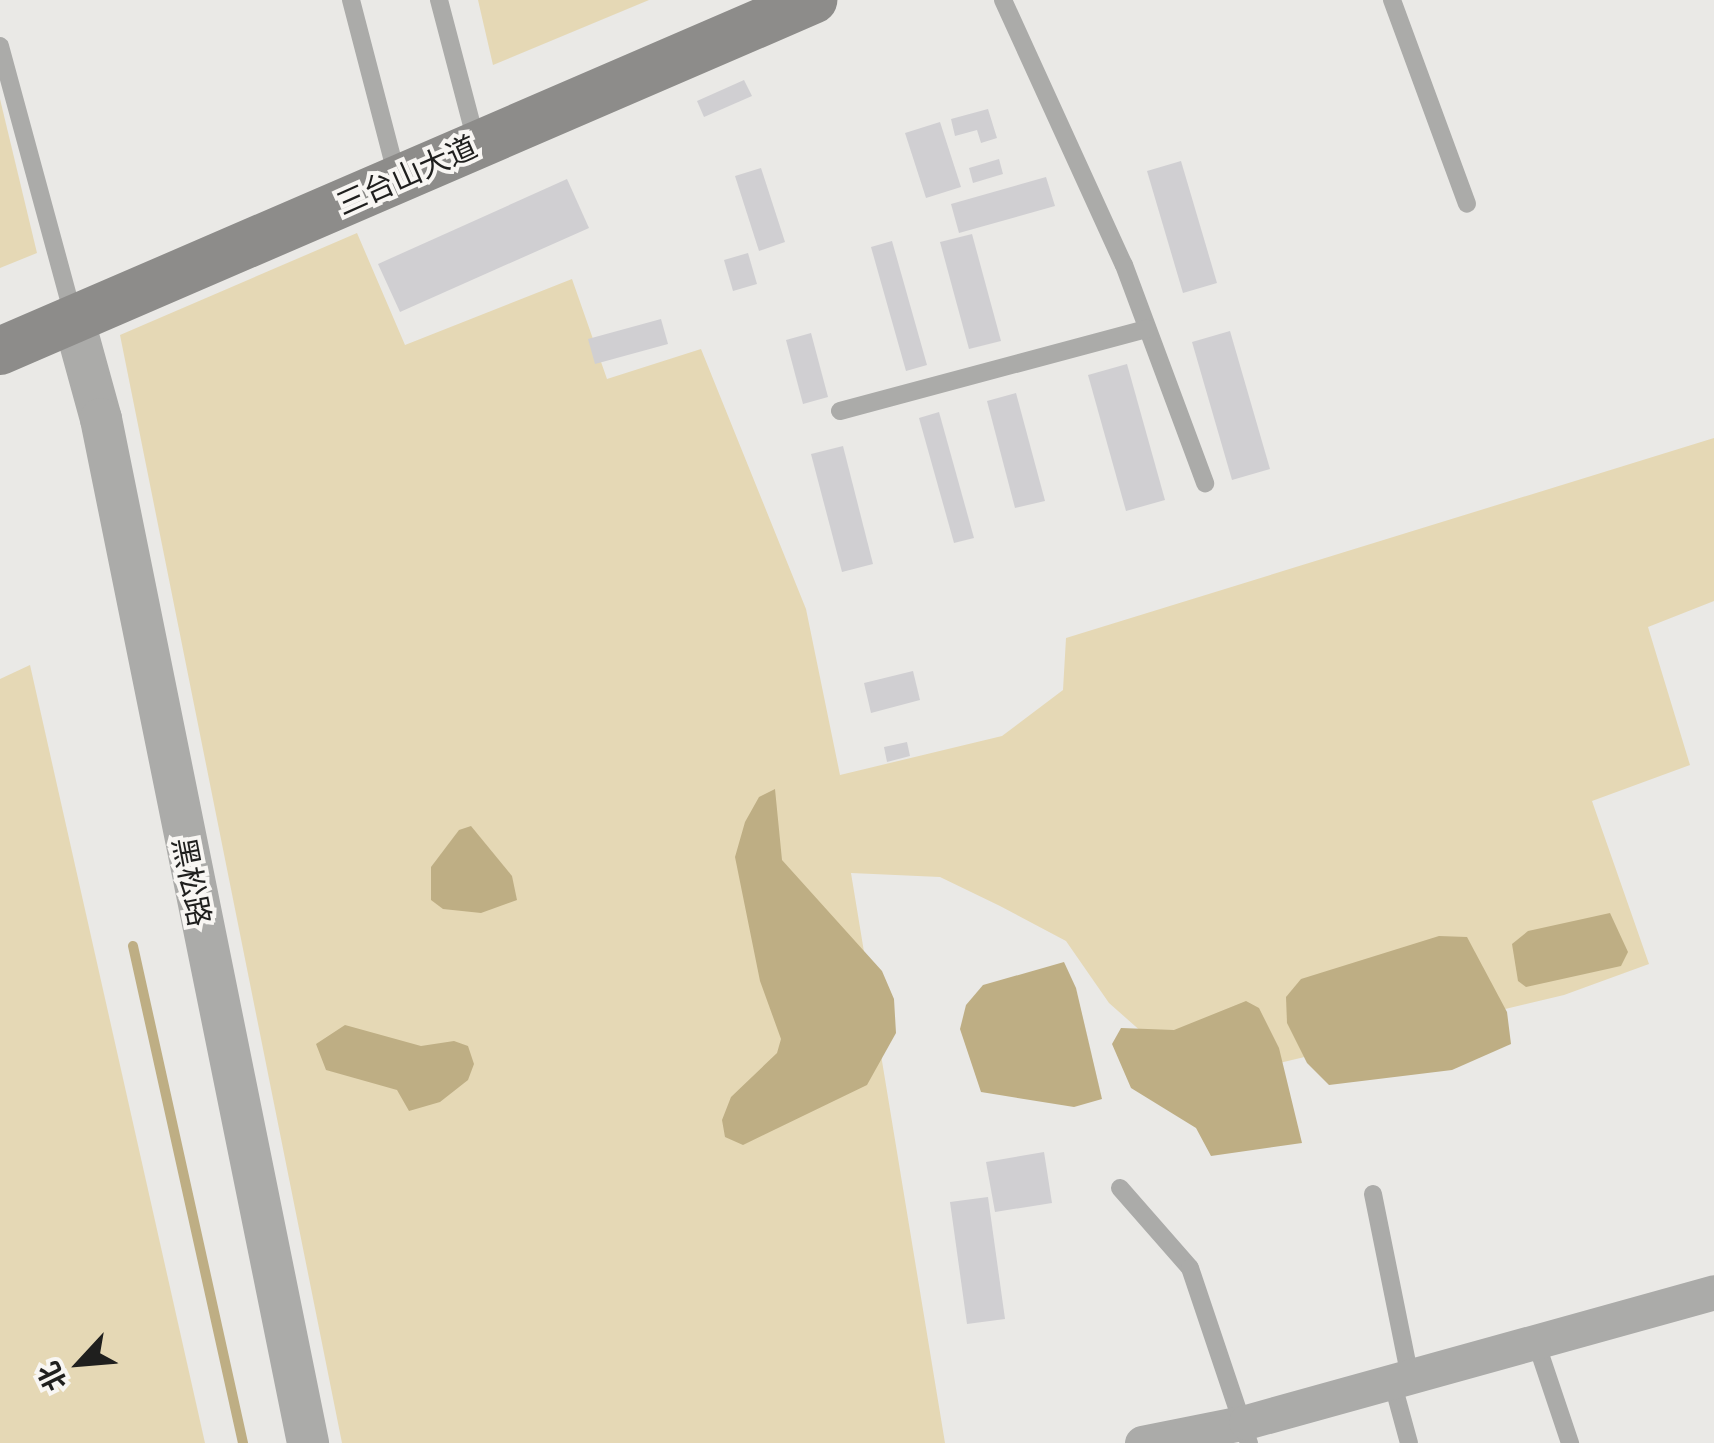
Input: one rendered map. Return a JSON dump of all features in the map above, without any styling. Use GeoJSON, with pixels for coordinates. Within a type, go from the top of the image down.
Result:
{"type":"FeatureCollection","features":[{"type":"Feature","properties":{"kind":"main road","name":"三台山大道"},"geometry":{"type":"LineString","coordinates":[[0,351],[813,0]]}},
{"type":"Feature","properties":{"kind":"street","name":"黑松路"},"geometry":{"type":"LineString","coordinates":[[74,320],[102,420],[308,1443]]}},
{"type":"Feature","properties":{"kind":"street"},"geometry":{"type":"LineString","coordinates":[[1142,1443],[1248,1432],[1401,1379],[1712,1298]]}},
{"type":"Feature","properties":{"kind":"lane"},"geometry":{"type":"LineString","coordinates":[[351,0],[398,180]]}},
{"type":"Feature","properties":{"kind":"lane"},"geometry":{"type":"LineString","coordinates":[[439,0],[477,145]]}},
{"type":"Feature","properties":{"kind":"lane"},"geometry":{"type":"LineString","coordinates":[[1003,0],[1147,328],[1205,482]]}},
{"type":"Feature","properties":{"kind":"lane"},"geometry":{"type":"LineString","coordinates":[[1392,0],[1467,204]]}},
{"type":"Feature","properties":{"kind":"lane"},"geometry":{"type":"LineString","coordinates":[[0,46],[74,320]]}},
{"type":"Feature","properties":{"kind":"lane"},"geometry":{"type":"LineString","coordinates":[[840,412],[1147,328]]}},
{"type":"Feature","properties":{"kind":"lane"},"geometry":{"type":"LineString","coordinates":[[1120,1188],[1190,1268],[1248,1432]]}},
{"type":"Feature","properties":{"kind":"lane"},"geometry":{"type":"LineString","coordinates":[[1373,1194],[1409,1443]]}},
{"type":"Feature","properties":{"kind":"lane"},"geometry":{"type":"LineString","coordinates":[[1536,1342],[1570,1443]]}},
{"type":"Feature","properties":{"kind":"shaded area"},"geometry":{"type":"Polygon","coordinates":[[[478,0],[649,0],[493,65],[478,0]]]}},
{"type":"Feature","properties":{"kind":"shaded area"},"geometry":{"type":"Polygon","coordinates":[[[0,99],[37,253],[0,268],[0,99]]]}},
{"type":"Feature","properties":{"kind":"shaded area"},"geometry":{"type":"Polygon","coordinates":[[[357,233],[405,345],[572,279],[607,379],[701,349],[806,609],[840,775],[1002,736],[1063,690],[1066,638],[1714,438],[1714,601],[1648,627],[1690,765],[1592,801],[1649,964],[1564,995],[1242,1072],[1161,1049],[1109,1003],[1066,941],[1000,906],[940,877],[851,873],[945,1443],[342,1443],[120,335],[357,233]]]}},
{"type":"Feature","properties":{"kind":"shaded area"},"geometry":{"type":"Polygon","coordinates":[[[30,665],[205,1443],[0,1443],[0,679],[30,665]]]}},
{"type":"Feature","properties":{"kind":"shaded area"},"geometry":{"type":"Polygon","coordinates":[[[775,789],[782,860],[882,971],[894,999],[896,1033],[867,1085],[743,1145],[725,1137],[722,1120],[731,1097],[777,1053],[781,1039],[760,981],[735,857],[745,822],[759,797],[775,789]]]}},
{"type":"Feature","properties":{"kind":"shaded area"},"geometry":{"type":"Polygon","coordinates":[[[471,826],[512,876],[517,900],[481,913],[443,909],[431,900],[431,867],[459,830],[471,826]]]}},
{"type":"Feature","properties":{"kind":"shaded area"},"geometry":{"type":"Polygon","coordinates":[[[1610,913],[1628,952],[1621,966],[1526,987],[1518,981],[1512,944],[1528,931],[1610,913]]]}},
{"type":"Feature","properties":{"kind":"shaded area"},"geometry":{"type":"Polygon","coordinates":[[[1439,936],[1467,937],[1507,1012],[1511,1044],[1452,1070],[1329,1085],[1307,1063],[1287,1023],[1286,997],[1301,979],[1439,936]]]}},
{"type":"Feature","properties":{"kind":"shaded area"},"geometry":{"type":"Polygon","coordinates":[[[1064,962],[1076,988],[1102,1099],[1074,1107],[981,1092],[960,1029],[966,1005],[983,985],[1064,962]]]}},
{"type":"Feature","properties":{"kind":"shaded area"},"geometry":{"type":"Polygon","coordinates":[[[1246,1001],[1259,1008],[1279,1048],[1302,1143],[1211,1156],[1196,1128],[1131,1088],[1112,1044],[1121,1028],[1174,1030],[1246,1001]]]}},
{"type":"Feature","properties":{"kind":"shaded area"},"geometry":{"type":"Polygon","coordinates":[[[345,1025],[421,1046],[454,1041],[468,1046],[474,1064],[468,1080],[440,1102],[409,1111],[397,1090],[326,1070],[316,1044],[345,1025]]]}},
{"type":"Feature","properties":{"kind":"building"},"geometry":{"type":"Polygon","coordinates":[[[744,80],[752,96],[704,117],[697,101],[744,80]]]}},
{"type":"Feature","properties":{"kind":"building"},"geometry":{"type":"Polygon","coordinates":[[[988,109],[997,138],[981,143],[977,130],[955,136],[951,119],[988,109]]]}},
{"type":"Feature","properties":{"kind":"building"},"geometry":{"type":"Polygon","coordinates":[[[940,122],[961,187],[926,198],[905,133],[940,122]]]}},
{"type":"Feature","properties":{"kind":"building"},"geometry":{"type":"Polygon","coordinates":[[[999,159],[1003,174],[973,183],[969,168],[999,159]]]}},
{"type":"Feature","properties":{"kind":"building"},"geometry":{"type":"Polygon","coordinates":[[[1181,161],[1217,283],[1183,293],[1147,171],[1181,161]]]}},
{"type":"Feature","properties":{"kind":"building"},"geometry":{"type":"Polygon","coordinates":[[[761,168],[785,242],[759,251],[735,176],[761,168]]]}},
{"type":"Feature","properties":{"kind":"building"},"geometry":{"type":"Polygon","coordinates":[[[1046,177],[1055,206],[959,233],[951,204],[1046,177]]]}},
{"type":"Feature","properties":{"kind":"building"},"geometry":{"type":"Polygon","coordinates":[[[567,179],[589,228],[400,312],[378,264],[567,179]]]}},
{"type":"Feature","properties":{"kind":"building"},"geometry":{"type":"Polygon","coordinates":[[[972,234],[1001,341],[969,349],[940,242],[972,234]]]}},
{"type":"Feature","properties":{"kind":"building"},"geometry":{"type":"Polygon","coordinates":[[[892,241],[927,365],[906,371],[871,247],[892,241]]]}},
{"type":"Feature","properties":{"kind":"building"},"geometry":{"type":"Polygon","coordinates":[[[748,253],[757,284],[733,291],[724,260],[748,253]]]}},
{"type":"Feature","properties":{"kind":"building"},"geometry":{"type":"Polygon","coordinates":[[[661,319],[668,344],[595,364],[588,339],[661,319]]]}},
{"type":"Feature","properties":{"kind":"building"},"geometry":{"type":"Polygon","coordinates":[[[1230,331],[1270,469],[1232,480],[1192,342],[1230,331]]]}},
{"type":"Feature","properties":{"kind":"building"},"geometry":{"type":"Polygon","coordinates":[[[811,333],[828,397],[803,404],[786,340],[811,333]]]}},
{"type":"Feature","properties":{"kind":"building"},"geometry":{"type":"Polygon","coordinates":[[[1127,364],[1165,500],[1126,511],[1088,375],[1127,364]]]}},
{"type":"Feature","properties":{"kind":"building"},"geometry":{"type":"Polygon","coordinates":[[[1016,393],[1045,501],[1015,508],[987,401],[1016,393]]]}},
{"type":"Feature","properties":{"kind":"building"},"geometry":{"type":"Polygon","coordinates":[[[939,412],[974,538],[954,543],[919,418],[939,412]]]}},
{"type":"Feature","properties":{"kind":"building"},"geometry":{"type":"Polygon","coordinates":[[[843,446],[873,564],[842,572],[811,454],[843,446]]]}},
{"type":"Feature","properties":{"kind":"building"},"geometry":{"type":"Polygon","coordinates":[[[913,671],[920,700],[871,713],[864,683],[913,671]]]}},
{"type":"Feature","properties":{"kind":"building"},"geometry":{"type":"Polygon","coordinates":[[[907,742],[910,756],[887,762],[884,747],[907,742]]]}},
{"type":"Feature","properties":{"kind":"building"},"geometry":{"type":"Polygon","coordinates":[[[1044,1152],[1052,1203],[995,1212],[986,1162],[1044,1152]]]}},
{"type":"Feature","properties":{"kind":"building"},"geometry":{"type":"Polygon","coordinates":[[[988,1197],[1005,1319],[967,1324],[950,1202],[988,1197]]]}},
{"type":"Feature","properties":{"kind":"waterway"},"geometry":{"type":"LineString","coordinates":[[133,946],[243,1443]]}}]}
